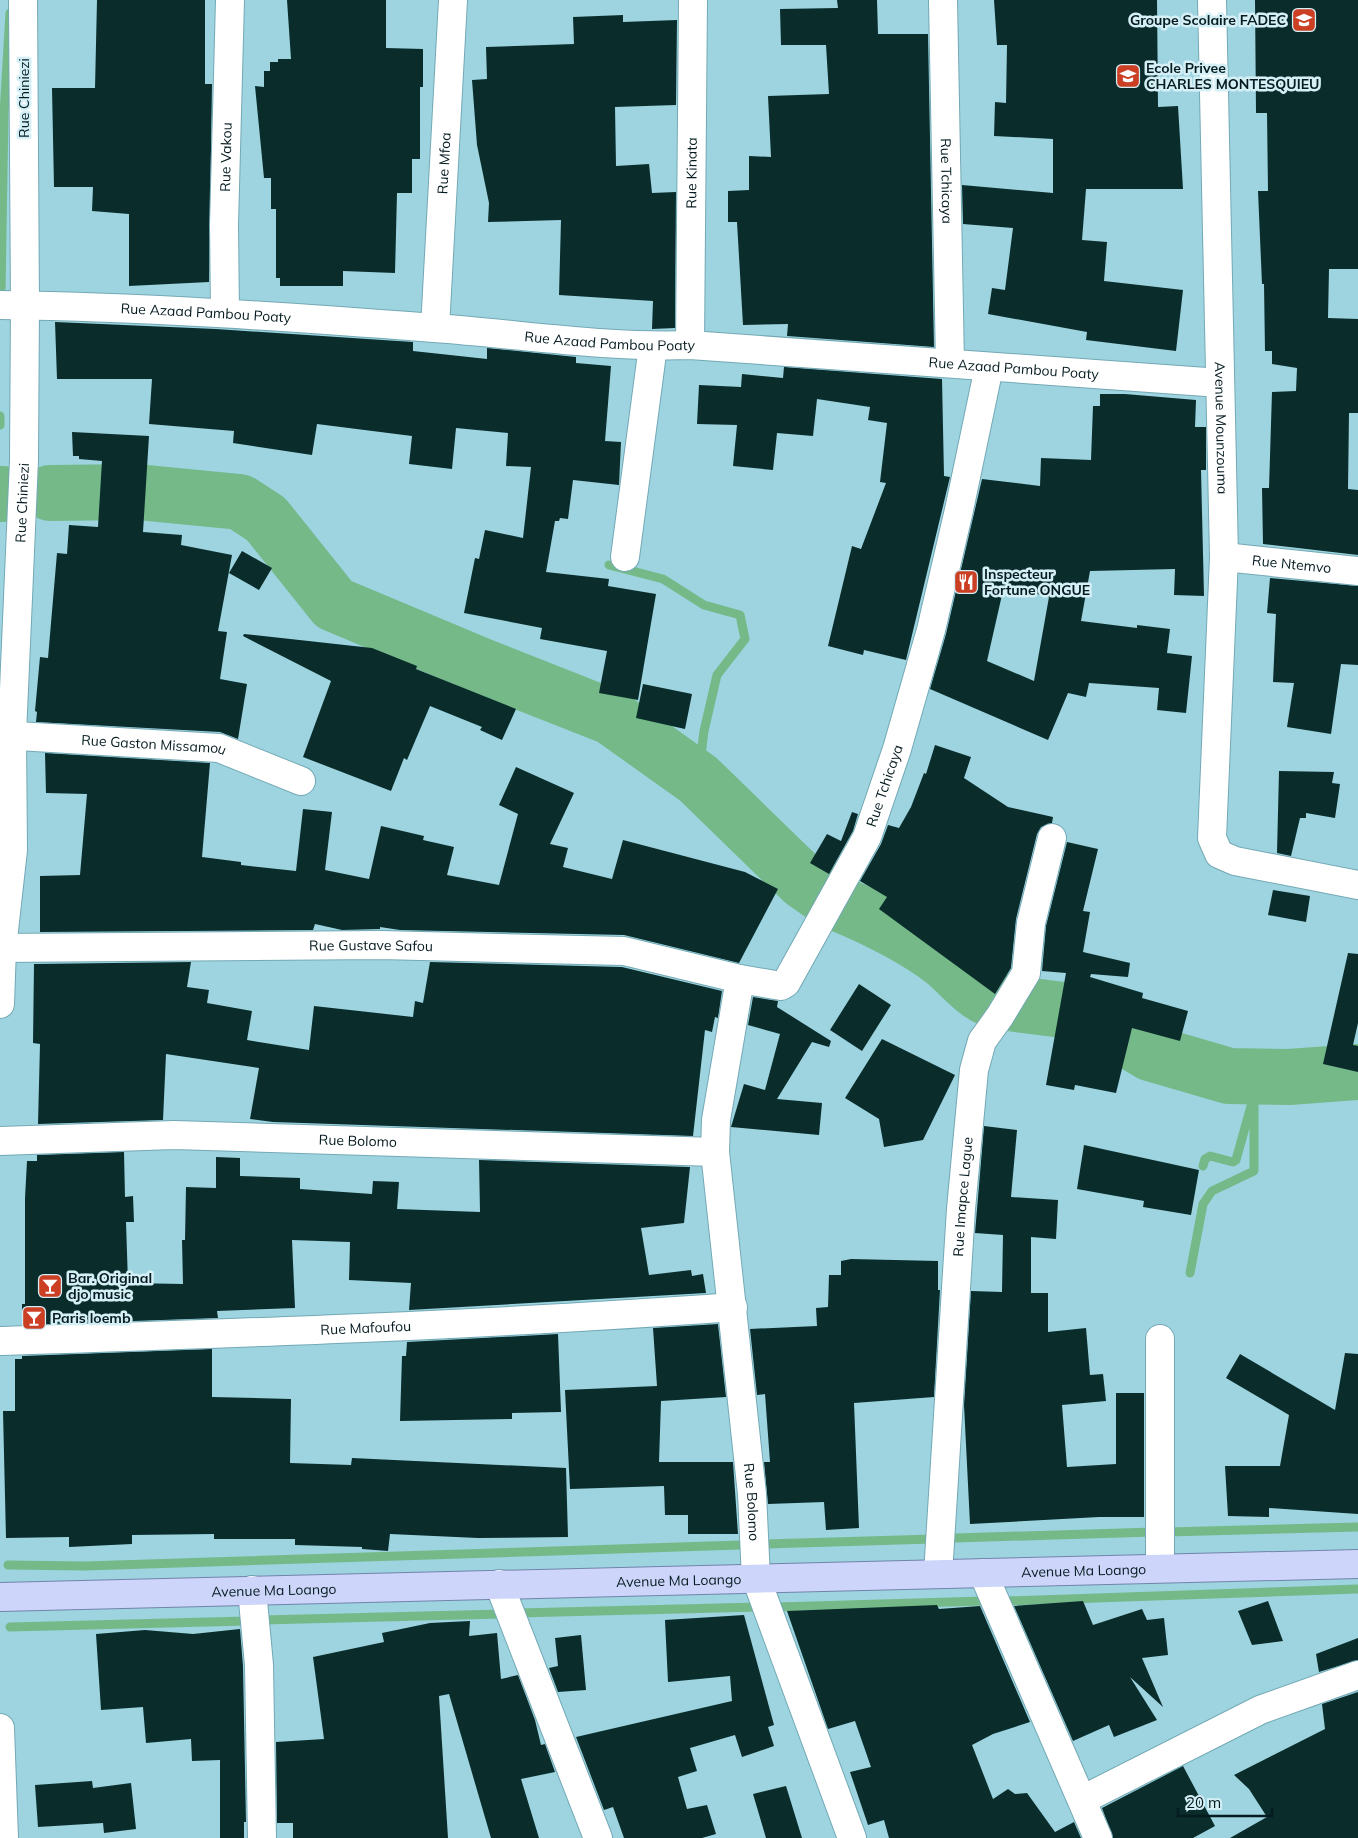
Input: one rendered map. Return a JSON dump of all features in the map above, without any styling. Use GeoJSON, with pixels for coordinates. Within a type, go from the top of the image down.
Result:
{"type":"FeatureCollection","features":[{"type":"Feature","properties":{"kind":"main road","name":"Avenue Ma Loango"},"geometry":{"type":"LineString","coordinates":[[0,1597],[1358,1564]]}},
{"type":"Feature","properties":{"kind":"street","name":"Rue Chiniezi"},"geometry":{"type":"LineString","coordinates":[[0,1004],[1,948],[13,850],[6,735],[24,460],[13,305],[23,0]]}},
{"type":"Feature","properties":{"kind":"street","name":"Rue Vakou"},"geometry":{"type":"LineString","coordinates":[[225,313],[224,224],[230,0]]}},
{"type":"Feature","properties":{"kind":"street","name":"Rue Mfoa"},"geometry":{"type":"LineString","coordinates":[[435,328],[453,0]]}},
{"type":"Feature","properties":{"kind":"street","name":"Rue Kinata"},"geometry":{"type":"LineString","coordinates":[[690,345],[693,0]]}},
{"type":"Feature","properties":{"kind":"street","name":"Rue Tchicaya"},"geometry":{"type":"LineString","coordinates":[[943,0],[950,363]]}},
{"type":"Feature","properties":{"kind":"street","name":"Avenue Mounzouma"},"geometry":{"type":"LineString","coordinates":[[1212,0],[1224,557],[1212,838],[1219,854],[1235,861],[1358,885]]}},
{"type":"Feature","properties":{"kind":"street","name":"Rue Azaad Pambou Poaty"},"geometry":{"type":"LineString","coordinates":[[13,305],[225,313],[652,346],[690,345],[1220,383]]}},
{"type":"Feature","properties":{"kind":"street"},"geometry":{"type":"LineString","coordinates":[[625,557],[652,346]]}},
{"type":"Feature","properties":{"kind":"street","name":"Rue Tchicaya"},"geometry":{"type":"LineString","coordinates":[[740,979],[781,986],[786,983],[867,838],[922,665],[959,510],[989,367]]}},
{"type":"Feature","properties":{"kind":"street","name":"Rue Ntemvo"},"geometry":{"type":"LineString","coordinates":[[1224,557],[1358,571]]}},
{"type":"Feature","properties":{"kind":"street","name":"Rue Gaston Missamou"},"geometry":{"type":"LineString","coordinates":[[6,735],[218,748],[301,781]]}},
{"type":"Feature","properties":{"kind":"street","name":"Rue Imapce Lague"},"geometry":{"type":"LineString","coordinates":[[938,1574],[961,1209],[974,1070],[982,1042],[1026,973],[1031,923],[1052,838]]}},
{"type":"Feature","properties":{"kind":"street","name":"Rue Gustave Safou"},"geometry":{"type":"LineString","coordinates":[[1,948],[382,945],[624,952],[740,979]]}},
{"type":"Feature","properties":{"kind":"street"},"geometry":{"type":"LineString","coordinates":[[715,1146],[740,979]]}},
{"type":"Feature","properties":{"kind":"street","name":"Rue Bolomo"},"geometry":{"type":"LineString","coordinates":[[0,1141],[174,1135],[715,1146],[752,1494],[756,1578],[852,1838]]}},
{"type":"Feature","properties":{"kind":"street","name":"Rue Mafoufou"},"geometry":{"type":"LineString","coordinates":[[0,1341],[336,1330],[585,1318],[733,1307]]}},
{"type":"Feature","properties":{"kind":"street"},"geometry":{"type":"LineString","coordinates":[[1160,1340],[1160,1568]]}},
{"type":"Feature","properties":{"kind":"street"},"geometry":{"type":"LineString","coordinates":[[983,1573],[1098,1838]]}},
{"type":"Feature","properties":{"kind":"street"},"geometry":{"type":"LineString","coordinates":[[498,1584],[598,1838]]}},
{"type":"Feature","properties":{"kind":"street"},"geometry":{"type":"LineString","coordinates":[[252,1590],[258,1666],[262,1838]]}},
{"type":"Feature","properties":{"kind":"street"},"geometry":{"type":"LineString","coordinates":[[1082,1800],[1260,1710],[1358,1675]]}},
{"type":"Feature","properties":{"kind":"street"},"geometry":{"type":"LineString","coordinates":[[0,1728],[4,1838]]}},
{"type":"Feature","properties":{"kind":"building"},"geometry":{"type":"Polygon","coordinates":[[[97,0],[205,0],[205,84],[212,84],[209,282],[129,286],[129,214],[92,211],[93,187],[54,187],[52,88],[95,88],[97,0]]]}},
{"type":"Feature","properties":{"kind":"building"},"geometry":{"type":"Polygon","coordinates":[[[287,0],[386,0],[386,48],[423,49],[423,87],[420,87],[420,159],[412,159],[412,193],[397,193],[395,273],[343,271],[343,286],[280,286],[280,278],[276,278],[276,209],[271,209],[271,178],[264,178],[255,86],[264,87],[264,71],[270,71],[270,62],[278,62],[278,59],[291,59],[287,0]]]}},
{"type":"Feature","properties":{"kind":"building"},"geometry":{"type":"Polygon","coordinates":[[[837,0],[877,0],[878,34],[928,34],[934,347],[787,336],[788,324],[743,325],[737,222],[728,222],[728,191],[749,190],[749,156],[771,157],[768,96],[829,94],[826,45],[781,45],[780,9],[838,8],[837,0]]]}},
{"type":"Feature","properties":{"kind":"building"},"geometry":{"type":"Polygon","coordinates":[[[994,0],[1157,0],[1158,107],[1178,106],[1183,189],[1086,189],[1082,240],[1107,242],[1104,281],[1183,290],[1176,351],[1086,340],[1087,332],[988,314],[992,288],[1005,290],[1013,228],[963,224],[962,185],[1053,193],[1053,139],[994,136],[995,102],[1006,103],[1007,45],[997,45],[994,0]]]}},
{"type":"Feature","properties":{"kind":"building"},"geometry":{"type":"Polygon","coordinates":[[[1255,0],[1358,0],[1358,269],[1329,269],[1328,318],[1358,319],[1358,413],[1349,413],[1348,489],[1358,490],[1358,555],[1263,544],[1262,488],[1269,488],[1272,392],[1296,391],[1297,368],[1272,364],[1272,351],[1265,351],[1264,284],[1262,284],[1258,191],[1268,191],[1267,113],[1256,113],[1255,0]]]}},
{"type":"Feature","properties":{"kind":"building"},"geometry":{"type":"Polygon","coordinates":[[[623,15],[623,22],[677,20],[676,105],[615,107],[616,166],[649,164],[652,193],[676,192],[675,328],[652,329],[653,301],[559,295],[561,220],[488,222],[489,203],[477,145],[472,80],[487,79],[486,47],[574,44],[573,17],[623,15]]]}},
{"type":"Feature","properties":{"kind":"building"},"geometry":{"type":"Polygon","coordinates":[[[55,322],[216,329],[413,342],[413,351],[487,359],[487,348],[576,357],[576,363],[611,366],[605,441],[621,442],[619,485],[573,480],[568,519],[560,518],[559,521],[555,521],[546,572],[609,579],[608,586],[656,594],[638,700],[599,693],[607,651],[540,639],[542,628],[464,613],[475,558],[479,559],[485,530],[523,538],[531,467],[506,466],[508,433],[456,428],[452,469],[409,464],[412,436],[317,424],[312,455],[233,443],[234,431],[149,424],[152,379],[57,379],[55,322]]]}},
{"type":"Feature","properties":{"kind":"building"},"geometry":{"type":"Polygon","coordinates":[[[784,367],[942,379],[944,476],[950,477],[906,660],[864,650],[863,655],[828,646],[852,546],[861,549],[886,483],[880,482],[887,423],[868,420],[870,407],[817,399],[813,436],[777,433],[773,470],[733,466],[737,425],[697,424],[699,385],[741,387],[742,374],[783,378],[784,367]]]}},
{"type":"Feature","properties":{"kind":"building"},"geometry":{"type":"Polygon","coordinates":[[[1100,394],[1125,394],[1196,400],[1195,427],[1206,427],[1206,470],[1201,470],[1204,596],[1174,595],[1175,569],[1090,571],[1081,621],[1137,628],[1137,625],[1170,629],[1167,653],[1192,656],[1186,713],[1157,710],[1159,688],[1089,683],[1086,697],[1068,693],[1048,740],[930,689],[946,634],[982,479],[1040,486],[1041,458],[1091,460],[1093,406],[1100,406],[1100,394]],[[1004,586],[987,661],[1034,681],[1049,597],[1004,586]]]}},
{"type":"Feature","properties":{"kind":"building"},"geometry":{"type":"Polygon","coordinates":[[[72,432],[149,436],[143,532],[182,535],[181,545],[232,555],[218,631],[227,632],[220,679],[247,684],[238,739],[220,732],[36,722],[37,712],[35,711],[40,657],[48,658],[57,553],[67,554],[69,525],[98,527],[102,461],[79,459],[79,456],[73,456],[72,432]]]}},
{"type":"Feature","properties":{"kind":"building"},"geometry":{"type":"Polygon","coordinates":[[[242,551],[272,568],[259,590],[229,573],[242,551]]]}},
{"type":"Feature","properties":{"kind":"building"},"geometry":{"type":"Polygon","coordinates":[[[1270,578],[1358,586],[1358,665],[1341,664],[1331,734],[1287,727],[1294,683],[1273,682],[1276,614],[1267,613],[1270,578]]]}},
{"type":"Feature","properties":{"kind":"building"},"geometry":{"type":"Polygon","coordinates":[[[244,634],[372,648],[417,666],[416,669],[516,709],[502,740],[480,730],[482,727],[430,706],[407,760],[404,758],[391,791],[303,757],[331,681],[243,636],[244,634]]]}},
{"type":"Feature","properties":{"kind":"building"},"geometry":{"type":"Polygon","coordinates":[[[643,684],[692,694],[685,729],[636,718],[643,684]]]}},
{"type":"Feature","properties":{"kind":"building"},"geometry":{"type":"Polygon","coordinates":[[[935,745],[971,757],[964,778],[1008,807],[1053,817],[1052,823],[1041,827],[1037,834],[1016,919],[1011,968],[995,994],[879,909],[887,897],[860,881],[881,844],[888,825],[899,828],[911,807],[924,773],[926,774],[935,745]]]}},
{"type":"Feature","properties":{"kind":"building"},"geometry":{"type":"Polygon","coordinates":[[[45,753],[210,763],[202,857],[241,862],[241,865],[296,871],[303,809],[332,812],[325,870],[369,879],[381,826],[424,836],[423,840],[454,847],[447,875],[499,885],[518,814],[499,805],[516,767],[574,793],[550,844],[568,848],[563,867],[612,879],[623,840],[745,872],[778,889],[739,963],[624,935],[400,930],[380,927],[380,929],[342,930],[315,924],[313,930],[40,932],[40,876],[80,875],[87,794],[46,793],[45,753]]]}},
{"type":"Feature","properties":{"kind":"building"},"geometry":{"type":"Polygon","coordinates":[[[1279,771],[1334,772],[1332,783],[1340,784],[1335,818],[1306,813],[1306,818],[1300,818],[1291,856],[1277,853],[1279,771]]]}},
{"type":"Feature","properties":{"kind":"building"},"geometry":{"type":"Polygon","coordinates":[[[852,812],[858,814],[853,831],[829,874],[810,863],[827,834],[841,841],[852,812]]]}},
{"type":"Feature","properties":{"kind":"building"},"geometry":{"type":"Polygon","coordinates":[[[1067,842],[1098,849],[1083,911],[1090,912],[1083,952],[1130,963],[1128,977],[1091,974],[1090,977],[1143,993],[1142,998],[1188,1011],[1180,1041],[1132,1028],[1116,1093],[1075,1085],[1074,1090],[1046,1085],[1066,973],[1042,971],[1046,926],[1067,842]]]}},
{"type":"Feature","properties":{"kind":"building"},"geometry":{"type":"Polygon","coordinates":[[[1273,890],[1310,896],[1306,922],[1268,915],[1273,890]]]}},
{"type":"Feature","properties":{"kind":"building"},"geometry":{"type":"Polygon","coordinates":[[[1348,953],[1358,954],[1358,1023],[1353,1045],[1358,1046],[1358,1072],[1323,1064],[1348,953]]]}},
{"type":"Feature","properties":{"kind":"building"},"geometry":{"type":"Polygon","coordinates":[[[191,962],[187,987],[209,990],[207,1003],[252,1011],[247,1040],[309,1050],[314,1006],[413,1017],[415,1001],[423,1003],[430,962],[622,967],[722,991],[718,1018],[715,1017],[712,1032],[705,1030],[693,1136],[273,1122],[250,1119],[259,1068],[166,1054],[163,1120],[38,1124],[40,1044],[33,1043],[34,964],[191,962]]]}},
{"type":"Feature","properties":{"kind":"building"},"geometry":{"type":"Polygon","coordinates":[[[859,984],[891,1005],[862,1051],[830,1030],[859,984]]]}},
{"type":"Feature","properties":{"kind":"building"},"geometry":{"type":"Polygon","coordinates":[[[753,997],[778,1001],[777,1007],[831,1041],[829,1047],[812,1042],[777,1099],[822,1103],[819,1135],[731,1127],[744,1084],[765,1090],[780,1034],[748,1025],[753,997]]]}},
{"type":"Feature","properties":{"kind":"building"},"geometry":{"type":"Polygon","coordinates":[[[882,1039],[955,1075],[923,1140],[884,1147],[879,1119],[845,1098],[882,1039]]]}},
{"type":"Feature","properties":{"kind":"building"},"geometry":{"type":"Polygon","coordinates":[[[984,1126],[1017,1130],[1011,1197],[1058,1200],[1056,1239],[1031,1237],[1031,1293],[1048,1293],[1048,1332],[1086,1328],[1090,1375],[1103,1374],[1106,1401],[1062,1405],[1067,1467],[1116,1464],[1116,1393],[1144,1393],[1144,1517],[1099,1517],[970,1524],[964,1405],[971,1291],[1002,1292],[1003,1235],[975,1233],[984,1126]]]}},
{"type":"Feature","properties":{"kind":"building"},"geometry":{"type":"Polygon","coordinates":[[[1084,1145],[1199,1170],[1191,1215],[1143,1207],[1144,1201],[1077,1189],[1084,1145]]]}},
{"type":"Feature","properties":{"kind":"building"},"geometry":{"type":"Polygon","coordinates":[[[124,1152],[125,1197],[133,1196],[134,1222],[126,1222],[128,1283],[183,1284],[182,1240],[185,1240],[186,1187],[216,1188],[216,1157],[240,1158],[240,1176],[300,1178],[300,1189],[372,1194],[373,1181],[399,1182],[397,1209],[480,1212],[479,1160],[690,1167],[684,1223],[641,1228],[649,1275],[691,1270],[692,1276],[703,1274],[706,1293],[409,1310],[411,1283],[349,1280],[350,1242],[292,1240],[295,1308],[217,1311],[218,1318],[22,1325],[22,1304],[25,1304],[27,1161],[37,1161],[37,1155],[124,1152]]]}},
{"type":"Feature","properties":{"kind":"building"},"geometry":{"type":"Polygon","coordinates":[[[851,1259],[938,1261],[938,1290],[940,1290],[934,1397],[854,1403],[859,1528],[826,1530],[824,1502],[768,1504],[764,1462],[770,1462],[765,1394],[757,1395],[750,1329],[817,1326],[816,1308],[828,1307],[829,1275],[841,1275],[841,1261],[851,1259]]]}},
{"type":"Feature","properties":{"kind":"building"},"geometry":{"type":"Polygon","coordinates":[[[718,1324],[726,1397],[661,1401],[659,1462],[733,1462],[738,1534],[688,1534],[688,1515],[665,1515],[664,1486],[570,1489],[565,1390],[657,1386],[653,1328],[718,1324]]]}},
{"type":"Feature","properties":{"kind":"building"},"geometry":{"type":"Polygon","coordinates":[[[558,1334],[561,1412],[512,1413],[512,1419],[400,1421],[402,1356],[406,1356],[407,1342],[558,1334]]]}},
{"type":"Feature","properties":{"kind":"building"},"geometry":{"type":"Polygon","coordinates":[[[212,1349],[212,1397],[291,1399],[290,1463],[351,1465],[352,1458],[566,1468],[568,1537],[478,1538],[390,1534],[388,1551],[362,1549],[362,1547],[295,1545],[295,1539],[214,1539],[214,1534],[132,1535],[132,1544],[69,1547],[69,1537],[6,1538],[3,1411],[15,1411],[15,1359],[22,1359],[22,1356],[212,1349]]]}},
{"type":"Feature","properties":{"kind":"building"},"geometry":{"type":"Polygon","coordinates":[[[1345,1353],[1358,1354],[1358,1514],[1269,1508],[1269,1517],[1228,1516],[1225,1466],[1280,1466],[1289,1415],[1226,1378],[1240,1354],[1335,1410],[1345,1353]]]}},
{"type":"Feature","properties":{"kind":"building"},"geometry":{"type":"Polygon","coordinates":[[[1083,1601],[1093,1625],[1142,1609],[1147,1620],[1164,1618],[1168,1655],[1142,1658],[1163,1707],[1130,1677],[1157,1720],[1114,1737],[1109,1725],[1073,1741],[1014,1606],[1083,1601]]]}},
{"type":"Feature","properties":{"kind":"building"},"geometry":{"type":"Polygon","coordinates":[[[1268,1601],[1283,1641],[1252,1645],[1238,1611],[1268,1601]]]}},
{"type":"Feature","properties":{"kind":"building"},"geometry":{"type":"Polygon","coordinates":[[[937,1605],[939,1609],[980,1606],[1030,1722],[993,1734],[972,1745],[993,1799],[1008,1789],[1015,1794],[1027,1793],[1055,1832],[1074,1822],[1081,1838],[889,1838],[884,1820],[868,1825],[850,1772],[871,1767],[855,1721],[828,1729],[787,1611],[937,1605]]]}},
{"type":"Feature","properties":{"kind":"building"},"geometry":{"type":"Polygon","coordinates":[[[744,1615],[774,1725],[768,1727],[774,1746],[742,1757],[735,1735],[690,1748],[697,1771],[678,1777],[687,1809],[707,1805],[716,1834],[702,1838],[624,1838],[613,1807],[604,1810],[576,1737],[732,1701],[730,1676],[668,1682],[665,1620],[744,1615]]]}},
{"type":"Feature","properties":{"kind":"building"},"geometry":{"type":"Polygon","coordinates":[[[470,1621],[469,1636],[497,1633],[501,1679],[518,1675],[535,1720],[541,1745],[545,1744],[555,1772],[521,1779],[539,1838],[491,1838],[449,1694],[439,1696],[448,1838],[293,1838],[293,1823],[277,1823],[276,1742],[324,1739],[313,1657],[384,1642],[382,1633],[430,1623],[470,1621]]]}},
{"type":"Feature","properties":{"kind":"building"},"geometry":{"type":"Polygon","coordinates":[[[240,1629],[243,1666],[246,1822],[244,1822],[244,1838],[220,1838],[220,1760],[192,1761],[191,1739],[146,1743],[143,1707],[101,1710],[96,1634],[145,1630],[193,1634],[240,1629]]]}},
{"type":"Feature","properties":{"kind":"building"},"geometry":{"type":"Polygon","coordinates":[[[581,1635],[586,1690],[558,1692],[549,1668],[558,1666],[555,1638],[581,1635]]]}},
{"type":"Feature","properties":{"kind":"building"},"geometry":{"type":"Polygon","coordinates":[[[1358,1638],[1358,1660],[1319,1672],[1316,1654],[1358,1638]]]}},
{"type":"Feature","properties":{"kind":"building"},"geometry":{"type":"Polygon","coordinates":[[[1358,1692],[1358,1838],[1230,1838],[1267,1817],[1249,1789],[1234,1775],[1325,1729],[1322,1704],[1358,1692]]]}},
{"type":"Feature","properties":{"kind":"building"},"geometry":{"type":"Polygon","coordinates":[[[1183,1766],[1215,1826],[1193,1838],[1113,1838],[1102,1808],[1183,1766]]]}},
{"type":"Feature","properties":{"kind":"building"},"geometry":{"type":"Polygon","coordinates":[[[92,1781],[93,1788],[131,1783],[136,1829],[104,1833],[103,1823],[38,1827],[35,1785],[92,1781]]]}},
{"type":"Feature","properties":{"kind":"building"},"geometry":{"type":"Polygon","coordinates":[[[786,1786],[802,1838],[766,1838],[753,1794],[786,1786]]]}},
{"type":"Feature","properties":{"kind":"waterway"},"geometry":{"type":"LineString","coordinates":[[1,294],[4,114],[10,13]]}},
{"type":"Feature","properties":{"kind":"waterway"},"geometry":{"type":"LineString","coordinates":[[0,416],[0,425]]}},
{"type":"Feature","properties":{"kind":"waterway"},"geometry":{"type":"LineString","coordinates":[[50,493],[137,492],[240,502],[266,519],[334,604],[482,666],[611,717],[698,779],[803,881],[823,895]]}},
{"type":"Feature","properties":{"kind":"waterway"},"geometry":{"type":"LineString","coordinates":[[609,565],[663,579],[704,605],[740,615],[745,639],[717,675],[704,731],[698,779]]}},
{"type":"Feature","properties":{"kind":"waterway"},"geometry":{"type":"LineString","coordinates":[[842,905],[907,936],[943,960],[977,991],[993,1000],[1002,1002]]}},
{"type":"Feature","properties":{"kind":"waterway"},"geometry":{"type":"LineString","coordinates":[[1016,1004],[1063,1010],[1117,1033],[1150,1053],[1229,1076],[1289,1077],[1358,1072]]}},
{"type":"Feature","properties":{"kind":"waterway"},"geometry":{"type":"LineString","coordinates":[[1190,1273],[1203,1204],[1212,1191],[1254,1171],[1254,1095]]}},
{"type":"Feature","properties":{"kind":"waterway"},"geometry":{"type":"LineString","coordinates":[[1203,1166],[1205,1159],[1210,1156],[1233,1162],[1236,1160],[1251,1106]]}},
{"type":"Feature","properties":{"kind":"waterway"},"geometry":{"type":"LineString","coordinates":[[1167,1532],[1358,1527]]}},
{"type":"Feature","properties":{"kind":"waterway"},"geometry":{"type":"LineString","coordinates":[[955,1538],[1153,1532]]}},
{"type":"Feature","properties":{"kind":"waterway"},"geometry":{"type":"LineString","coordinates":[[766,1544],[933,1539]]}},
{"type":"Feature","properties":{"kind":"waterway"},"geometry":{"type":"LineString","coordinates":[[8,1565],[85,1566],[741,1545]]}},
{"type":"Feature","properties":{"kind":"waterway"},"geometry":{"type":"LineString","coordinates":[[1006,1601],[1358,1589]]}},
{"type":"Feature","properties":{"kind":"waterway"},"geometry":{"type":"LineString","coordinates":[[777,1607],[985,1601]]}},
{"type":"Feature","properties":{"kind":"waterway"},"geometry":{"type":"LineString","coordinates":[[518,1613],[759,1607]]}},
{"type":"Feature","properties":{"kind":"waterway"},"geometry":{"type":"LineString","coordinates":[[263,1620],[502,1614]]}},
{"type":"Feature","properties":{"kind":"waterway"},"geometry":{"type":"LineString","coordinates":[[10,1627],[247,1621]]}},
{"type":"Feature","properties":{"kind":"place","name":"Groupe Scolaire FADEC"},"geometry":{"type":"Point","coordinates":[1304,20]}},
{"type":"Feature","properties":{"kind":"place","name":"Ecole Privee CHARLES MONTESQUIEU"},"geometry":{"type":"Point","coordinates":[1128,76]}},
{"type":"Feature","properties":{"kind":"place","name":"Inspecteur Fortune ONGUE"},"geometry":{"type":"Point","coordinates":[966,582]}},
{"type":"Feature","properties":{"kind":"place","name":"Bar. Original djo music"},"geometry":{"type":"Point","coordinates":[50,1286]}},
{"type":"Feature","properties":{"kind":"place","name":"Paris loemb"},"geometry":{"type":"Point","coordinates":[34,1318]}}]}
